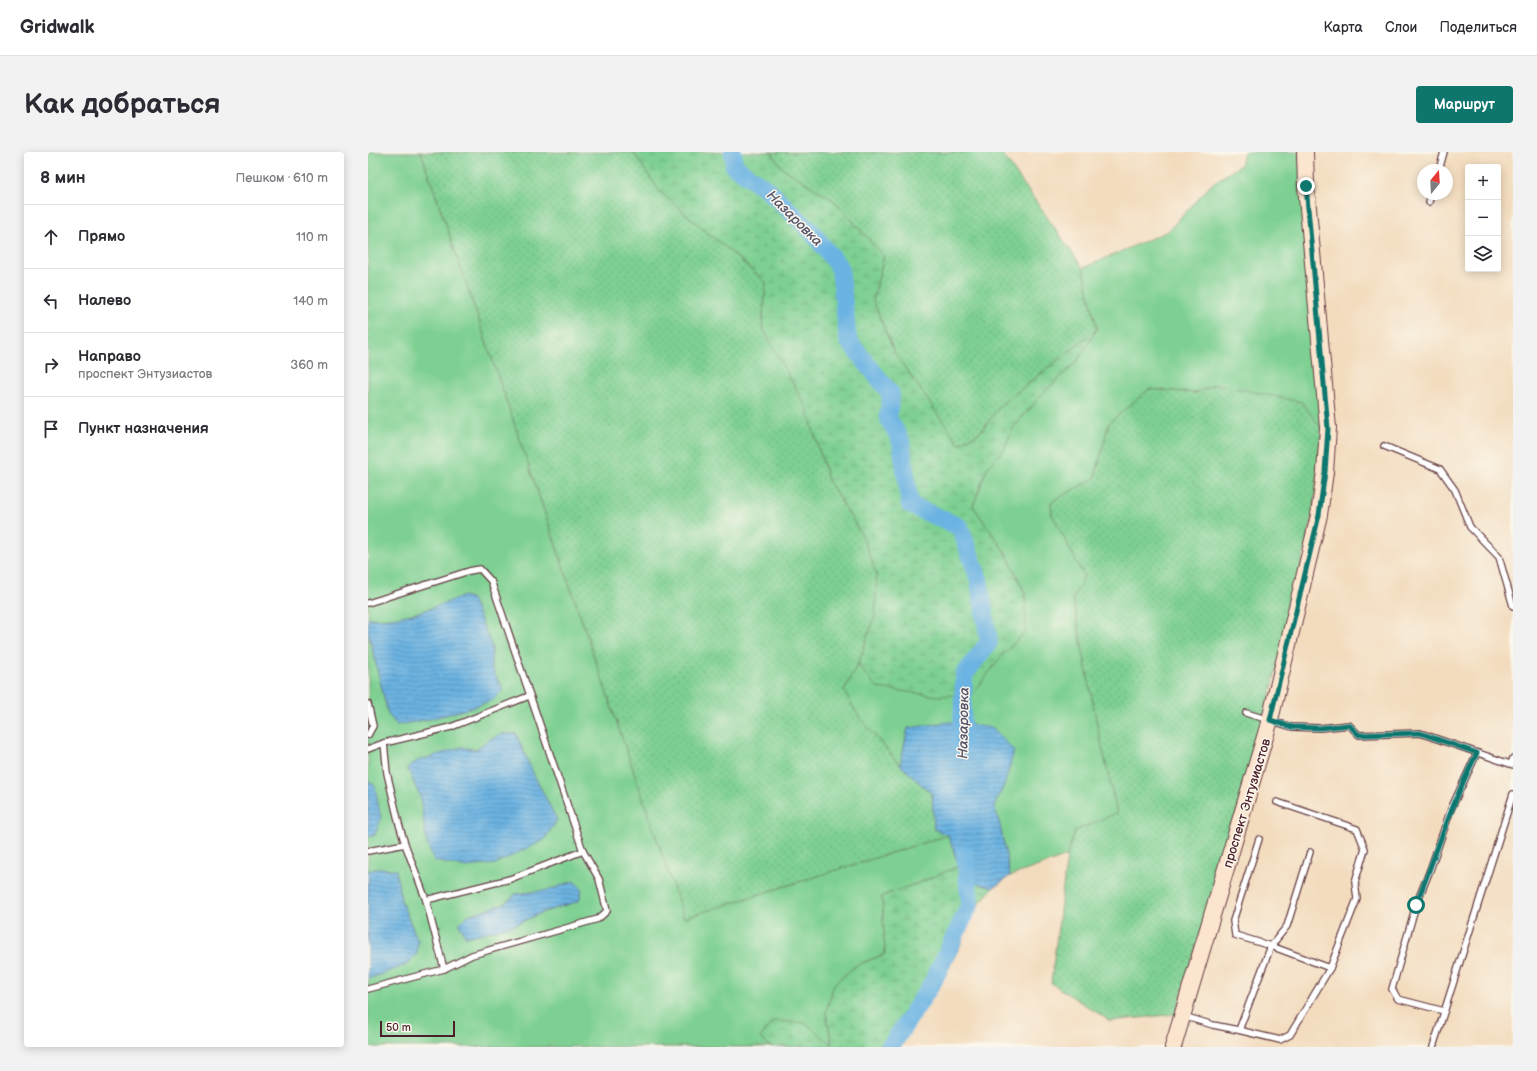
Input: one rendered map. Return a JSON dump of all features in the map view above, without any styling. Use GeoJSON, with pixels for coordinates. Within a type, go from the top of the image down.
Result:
{"type":"FeatureCollection","features":[{"type":"Feature","properties":{"kind":"street","name":"проспект Энтузиастов"},"geometry":{"type":"LineString","coordinates":[[1173,1047],[1270,720],[1319,515],[1325,472],[1328,428],[1306,186],[1305,152]]}},
{"type":"Feature","properties":{"kind":"lane"},"geometry":{"type":"LineString","coordinates":[[1440,164],[1444,152]]}},
{"type":"Feature","properties":{"kind":"lane"},"geometry":{"type":"LineString","coordinates":[[1384,446],[1440,470],[1455,490],[1470,527],[1499,557],[1513,606]]}},
{"type":"Feature","properties":{"kind":"lane"},"geometry":{"type":"LineString","coordinates":[[368,603],[469,571],[480,569],[491,582],[583,851],[599,879],[607,912],[598,919],[472,955],[444,969],[368,989]]}},
{"type":"Feature","properties":{"kind":"lane"},"geometry":{"type":"LineString","coordinates":[[368,749],[384,743],[451,727],[529,696]]}},
{"type":"Feature","properties":{"kind":"lane"},"geometry":{"type":"LineString","coordinates":[[368,704],[372,726],[368,735]]}},
{"type":"Feature","properties":{"kind":"lane"},"geometry":{"type":"LineString","coordinates":[[1246,713],[1292,727],[1320,728],[1349,725],[1359,735],[1420,733],[1477,753],[1512,762]]}},
{"type":"Feature","properties":{"kind":"lane"},"geometry":{"type":"LineString","coordinates":[[384,743],[387,773],[405,844],[426,900],[444,969]]}},
{"type":"Feature","properties":{"kind":"lane"},"geometry":{"type":"LineString","coordinates":[[1444,1011],[1398,999],[1392,989],[1416,905],[1451,809],[1477,753]]}},
{"type":"Feature","properties":{"kind":"lane"},"geometry":{"type":"LineString","coordinates":[[1433,1047],[1513,794]]}},
{"type":"Feature","properties":{"kind":"lane"},"geometry":{"type":"LineString","coordinates":[[1182,1016],[1213,1025],[1280,1040],[1290,1035],[1330,968],[1357,899],[1355,882],[1365,849],[1357,829],[1277,802]]}},
{"type":"Feature","properties":{"kind":"lane"},"geometry":{"type":"LineString","coordinates":[[1259,840],[1233,921],[1235,935],[1271,946],[1330,968]]}},
{"type":"Feature","properties":{"kind":"lane"},"geometry":{"type":"LineString","coordinates":[[368,851],[405,844]]}},
{"type":"Feature","properties":{"kind":"lane"},"geometry":{"type":"LineString","coordinates":[[426,900],[510,880],[583,851]]}},
{"type":"Feature","properties":{"kind":"lane"},"geometry":{"type":"LineString","coordinates":[[1239,1030],[1271,946],[1287,926],[1310,852]]}},
{"type":"Feature","properties":{"kind":"green space"},"geometry":{"type":"Polygon","coordinates":[[[368,152],[421,152],[684,918],[948,835],[959,866],[882,896],[885,954],[855,966],[826,1012],[832,1046],[760,1038],[771,1047],[368,1047],[368,979],[406,965],[417,954],[418,941],[401,901],[396,870],[380,868],[368,871],[368,837],[375,835],[375,786],[368,780],[368,631],[388,714],[397,725],[430,719],[474,707],[503,690],[491,667],[492,647],[464,596],[405,616],[380,619],[368,618],[368,152]],[[516,734],[476,750],[462,747],[407,768],[420,796],[427,844],[532,771],[516,734]],[[574,881],[549,890],[516,894],[504,904],[468,915],[512,926],[543,912],[579,901],[574,881]]]}},
{"type":"Feature","properties":{"kind":"green space"},"geometry":{"type":"Polygon","coordinates":[[[421,152],[633,152],[660,192],[766,282],[762,327],[807,409],[828,480],[863,537],[877,576],[875,615],[859,661],[844,691],[859,717],[900,765],[932,794],[934,829],[948,835],[684,918],[421,152]]]}},
{"type":"Feature","properties":{"kind":"green space"},"geometry":{"type":"Polygon","coordinates":[[[633,152],[772,152],[781,167],[836,202],[884,257],[873,300],[894,352],[959,444],[980,432],[1001,405],[1097,329],[1076,363],[1044,392],[1013,428],[1004,449],[987,468],[973,506],[1007,555],[1025,593],[1026,631],[999,659],[973,694],[938,696],[878,688],[859,667],[859,661],[875,615],[863,537],[828,480],[807,409],[762,327],[766,282],[660,192],[633,152]]]}},
{"type":"Feature","properties":{"kind":"green space"},"geometry":{"type":"Polygon","coordinates":[[[772,152],[1001,152],[1083,268],[1097,329],[1001,405],[980,432],[959,444],[894,352],[873,300],[884,257],[836,202],[781,167],[772,152]]]}},
{"type":"Feature","properties":{"kind":"green space"},"geometry":{"type":"Polygon","coordinates":[[[1244,152],[1299,152],[1322,429],[1216,384],[1196,393],[1149,389],[1109,423],[1095,478],[1051,502],[1052,514],[1084,576],[1073,599],[1097,724],[1117,813],[1075,831],[1067,856],[1010,876],[1000,825],[994,806],[1005,783],[908,728],[900,765],[859,717],[844,691],[859,661],[859,667],[999,659],[1026,631],[1025,593],[1007,555],[973,506],[987,468],[1004,449],[1013,428],[1044,392],[1076,363],[1097,329],[1083,268],[1168,231],[1213,183],[1241,165],[1244,152]]]}},
{"type":"Feature","properties":{"kind":"green space"},"geometry":{"type":"Polygon","coordinates":[[[1216,384],[1302,402],[1322,429],[1313,515],[1264,722],[1176,1014],[1110,1021],[1051,983],[1067,856],[1075,831],[1117,813],[1097,724],[1073,599],[1084,576],[1052,514],[1051,502],[1095,478],[1109,423],[1149,389],[1196,393],[1216,384]]]}},
{"type":"Feature","properties":{"kind":"green space"},"geometry":{"type":"Polygon","coordinates":[[[959,866],[969,881],[993,888],[977,906],[959,948],[940,986],[899,1047],[771,1047],[760,1038],[773,1021],[806,1023],[832,1045],[826,1012],[834,984],[855,966],[885,954],[882,896],[959,866]]]}},
{"type":"Feature","properties":{"kind":"water"},"geometry":{"type":"Polygon","coordinates":[[[464,596],[472,599],[492,647],[491,667],[503,690],[494,699],[474,707],[430,719],[397,725],[388,714],[368,631],[368,618],[380,619],[405,616],[464,596]]]}},
{"type":"Feature","properties":{"kind":"water"},"geometry":{"type":"Polygon","coordinates":[[[949,722],[993,728],[1014,751],[1005,783],[994,806],[1000,825],[1010,876],[993,888],[969,881],[959,866],[948,835],[934,829],[932,794],[900,765],[908,728],[949,722]]]}},
{"type":"Feature","properties":{"kind":"water"},"geometry":{"type":"Polygon","coordinates":[[[501,734],[516,734],[532,771],[557,820],[544,840],[495,864],[466,867],[434,861],[427,844],[420,796],[407,768],[417,761],[462,747],[476,750],[488,740],[501,734]]]}},
{"type":"Feature","properties":{"kind":"water"},"geometry":{"type":"Polygon","coordinates":[[[368,780],[375,786],[381,819],[375,835],[368,837],[368,780]]]}},
{"type":"Feature","properties":{"kind":"water"},"geometry":{"type":"Polygon","coordinates":[[[380,868],[396,870],[401,901],[418,941],[417,954],[406,965],[368,979],[368,871],[380,868]]]}},
{"type":"Feature","properties":{"kind":"water"},"geometry":{"type":"Polygon","coordinates":[[[574,881],[582,889],[579,901],[543,912],[512,926],[466,937],[459,924],[468,915],[504,904],[516,894],[549,890],[574,881]]]}},
{"type":"Feature","properties":{"kind":"waterway","name":"Назаровка"},"geometry":{"type":"LineString","coordinates":[[733,152],[734,166],[768,190],[812,232],[840,268],[848,340],[891,394],[888,418],[901,441],[910,505],[960,527],[979,580],[989,642],[964,675],[961,749]]}},
{"type":"Feature","properties":{"kind":"waterway","name":"Назаровка"},"geometry":{"type":"LineString","coordinates":[[889,1047],[933,982],[970,904],[965,854]]}},
{"type":"Feature","properties":{"kind":"route"},"geometry":{"type":"LineString","coordinates":[[1306,186],[1328,428],[1325,472],[1319,515],[1270,720],[1292,727],[1320,728],[1349,725],[1359,735],[1420,733],[1477,753],[1451,809],[1416,905]]}}]}
